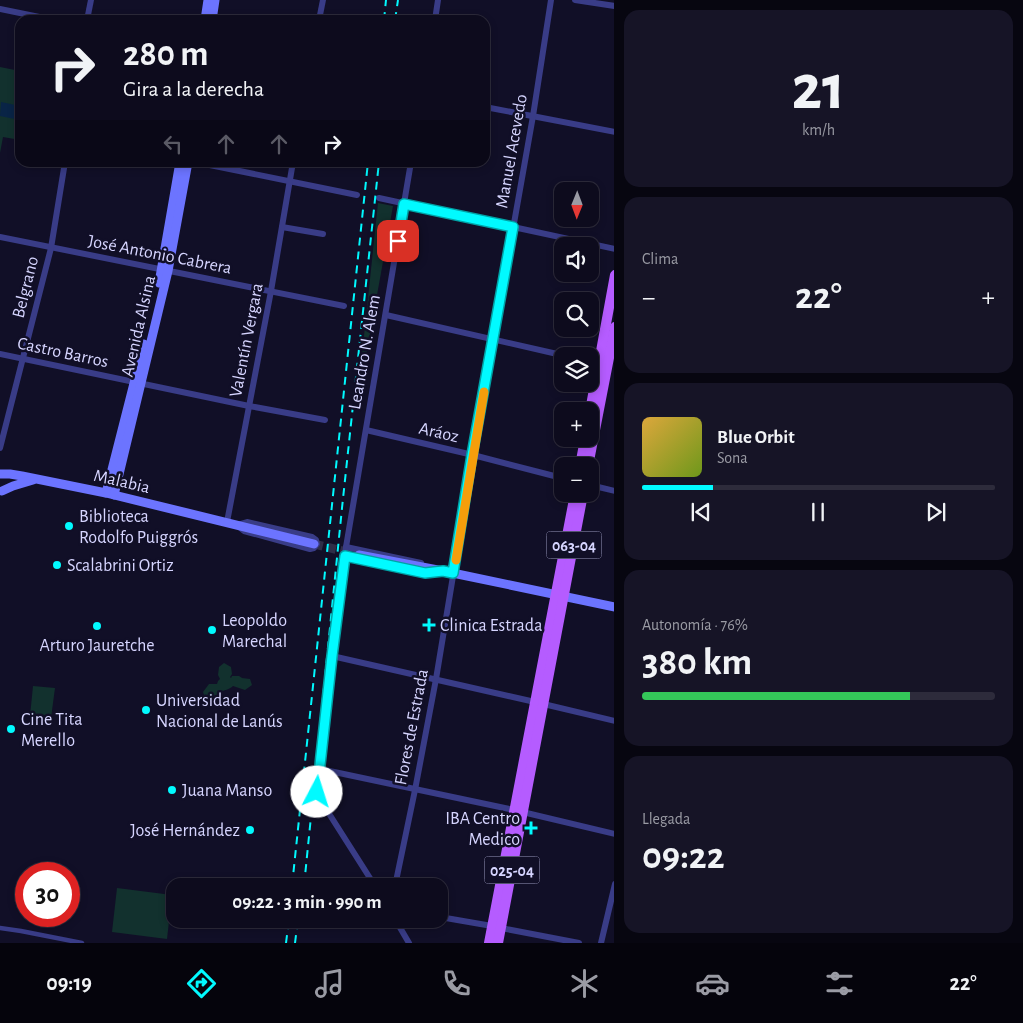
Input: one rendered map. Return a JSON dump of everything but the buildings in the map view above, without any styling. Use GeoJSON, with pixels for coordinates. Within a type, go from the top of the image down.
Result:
{"type":"FeatureCollection","features":[{"type":"Feature","properties":{"kind":"main road"},"geometry":{"type":"LineString","coordinates":[[205,15],[208,0]]}},
{"type":"Feature","properties":{"kind":"main road"},"geometry":{"type":"LineString","coordinates":[[213,15],[215,0]]}},
{"type":"Feature","properties":{"kind":"main road","name":"Avenida Alsina"},"geometry":{"type":"LineString","coordinates":[[164,270],[179,167]]}},
{"type":"Feature","properties":{"kind":"main road","name":"Avenida Alsina"},"geometry":{"type":"LineString","coordinates":[[110,494],[138,383],[187,167]]}},
{"type":"Feature","properties":{"kind":"main road"},"geometry":{"type":"LineString","coordinates":[[589,457],[614,275]]}},
{"type":"Feature","properties":{"kind":"main road"},"geometry":{"type":"LineString","coordinates":[[592,402],[614,327]]}},
{"type":"Feature","properties":{"kind":"main road","name":"Malabia"},"geometry":{"type":"LineString","coordinates":[[0,475],[10,474],[110,494],[314,544]]}},
{"type":"Feature","properties":{"kind":"main road"},"geometry":{"type":"LineString","coordinates":[[0,475],[5,481],[1,492]]}},
{"type":"Feature","properties":{"kind":"main road"},"geometry":{"type":"LineString","coordinates":[[1,492],[24,482],[36,480]]}},
{"type":"Feature","properties":{"kind":"main road","name":"063-04"},"geometry":{"type":"LineString","coordinates":[[560,595],[574,502]]}},
{"type":"Feature","properties":{"kind":"main road","name":"063-04"},"geometry":{"type":"LineString","coordinates":[[560,595],[581,502]]}},
{"type":"Feature","properties":{"kind":"main road"},"geometry":{"type":"LineString","coordinates":[[359,555],[614,607]]}},
{"type":"Feature","properties":{"kind":"main road","name":"025-04"},"geometry":{"type":"LineString","coordinates":[[498,943],[497,927],[560,595]]}},
{"type":"Feature","properties":{"kind":"main road","name":"025-04"},"geometry":{"type":"LineString","coordinates":[[489,943],[497,927]]}},
{"type":"Feature","properties":{"kind":"street"},"geometry":{"type":"LineString","coordinates":[[88,15],[91,0]]}},
{"type":"Feature","properties":{"kind":"street"},"geometry":{"type":"LineString","coordinates":[[320,15],[323,0]]}},
{"type":"Feature","properties":{"kind":"street"},"geometry":{"type":"LineString","coordinates":[[436,15],[438,0]]}},
{"type":"Feature","properties":{"kind":"street","name":"Manuel Acevedo"},"geometry":{"type":"LineString","coordinates":[[453,573],[472,455],[533,116],[551,0]]}},
{"type":"Feature","properties":{"kind":"street"},"geometry":{"type":"LineString","coordinates":[[575,0],[614,6]]}},
{"type":"Feature","properties":{"kind":"street"},"geometry":{"type":"LineString","coordinates":[[0,9],[29,15]]}},
{"type":"Feature","properties":{"kind":"street"},"geometry":{"type":"LineString","coordinates":[[490,108],[614,132]]}},
{"type":"Feature","properties":{"kind":"street","name":"Belgrano"},"geometry":{"type":"LineString","coordinates":[[0,448],[50,248],[64,167]]}},
{"type":"Feature","properties":{"kind":"street"},"geometry":{"type":"LineString","coordinates":[[219,167],[357,195]]}},
{"type":"Feature","properties":{"kind":"street","name":"Valentín Vergara"},"geometry":{"type":"LineString","coordinates":[[228,522],[292,167]]}},
{"type":"Feature","properties":{"kind":"street","name":"Leandro N. Alem"},"geometry":{"type":"LineString","coordinates":[[370,878],[317,792],[346,547],[410,167]]}},
{"type":"Feature","properties":{"kind":"street"},"geometry":{"type":"LineString","coordinates":[[378,198],[614,249]]}},
{"type":"Feature","properties":{"kind":"street"},"geometry":{"type":"LineString","coordinates":[[282,227],[323,234]]}},
{"type":"Feature","properties":{"kind":"street","name":"José Antonio Cabrera"},"geometry":{"type":"LineString","coordinates":[[0,237],[344,306]]}},
{"type":"Feature","properties":{"kind":"street"},"geometry":{"type":"LineString","coordinates":[[386,315],[554,353]]}},
{"type":"Feature","properties":{"kind":"street","name":"Castro Barros"},"geometry":{"type":"LineString","coordinates":[[0,354],[325,420]]}},
{"type":"Feature","properties":{"kind":"street","name":"Aráoz"},"geometry":{"type":"LineString","coordinates":[[366,430],[554,476]]}},
{"type":"Feature","properties":{"kind":"street"},"geometry":{"type":"LineString","coordinates":[[599,487],[614,491]]}},
{"type":"Feature","properties":{"kind":"street","name":"Malabia"},"geometry":{"type":"LineString","coordinates":[[247,522],[312,538],[316,540],[317,544],[314,548],[310,549],[244,531],[237,524],[247,522]]}},
{"type":"Feature","properties":{"kind":"street"},"geometry":{"type":"LineString","coordinates":[[346,547],[427,564],[443,571]]}},
{"type":"Feature","properties":{"kind":"street"},"geometry":{"type":"LineString","coordinates":[[345,556],[425,573],[443,571]]}},
{"type":"Feature","properties":{"kind":"street","name":"Flores de Estrada"},"geometry":{"type":"LineString","coordinates":[[396,878],[436,679],[453,573]]}},
{"type":"Feature","properties":{"kind":"street"},"geometry":{"type":"LineString","coordinates":[[332,656],[540,703],[614,722]]}},
{"type":"Feature","properties":{"kind":"street"},"geometry":{"type":"LineString","coordinates":[[320,769],[518,811],[614,834]]}},
{"type":"Feature","properties":{"kind":"street"},"geometry":{"type":"LineString","coordinates":[[602,943],[614,884]]}},
{"type":"Feature","properties":{"kind":"street"},"geometry":{"type":"LineString","coordinates":[[448,918],[579,943]]}},
{"type":"Feature","properties":{"kind":"street"},"geometry":{"type":"LineString","coordinates":[[0,928],[21,930],[82,943]]}},
{"type":"Feature","properties":{"kind":"street"},"geometry":{"type":"LineString","coordinates":[[400,928],[409,943]]}},
{"type":"Feature","properties":{"kind":"green space"},"geometry":{"type":"Polygon","coordinates":[[[0,67],[15,70],[15,139],[3,137],[0,153],[0,67]]]}},
{"type":"Feature","properties":{"kind":"green space"},"geometry":{"type":"Polygon","coordinates":[[[378,203],[393,206],[356,412],[378,203]]]}},
{"type":"Feature","properties":{"kind":"green space"},"geometry":{"type":"Polygon","coordinates":[[[224,663],[231,667],[231,678],[232,676],[239,676],[250,679],[252,685],[245,690],[233,686],[222,691],[215,699],[205,698],[203,692],[209,684],[217,684],[220,679],[218,675],[219,667],[224,663]]]}},
{"type":"Feature","properties":{"kind":"green space"},"geometry":{"type":"Polygon","coordinates":[[[33,686],[55,688],[51,718],[30,716],[33,686]]]}},
{"type":"Feature","properties":{"kind":"green space"},"geometry":{"type":"Polygon","coordinates":[[[117,888],[166,894],[167,939],[112,932],[117,888]]]}},
{"type":"Feature","properties":{"kind":"water"},"geometry":{"type":"Polygon","coordinates":[[[1,102],[15,105],[15,119],[0,116],[1,102]]]}},
{"type":"Feature","properties":{"kind":"tunnel"},"geometry":{"type":"LineString","coordinates":[[314,544],[359,555]]}},
{"type":"Feature","properties":{"kind":"railway"},"geometry":{"type":"LineString","coordinates":[[384,15],[386,0]]}},
{"type":"Feature","properties":{"kind":"railway"},"geometry":{"type":"LineString","coordinates":[[396,15],[398,0]]}},
{"type":"Feature","properties":{"kind":"railway"},"geometry":{"type":"LineString","coordinates":[[293,878],[367,167]]}},
{"type":"Feature","properties":{"kind":"railway"},"geometry":{"type":"LineString","coordinates":[[305,878],[378,167]]}},
{"type":"Feature","properties":{"kind":"railway"},"geometry":{"type":"LineString","coordinates":[[286,943],[288,928]]}},
{"type":"Feature","properties":{"kind":"railway"},"geometry":{"type":"LineString","coordinates":[[295,943],[297,928]]}},
{"type":"Feature","properties":{"kind":"slow traffic"},"geometry":{"type":"LineString","coordinates":[[456,560],[484,392]]}},
{"type":"Feature","properties":{"kind":"place","name":"Biblioteca Rodolfo Puiggrós"},"geometry":{"type":"Point","coordinates":[69,526]}},
{"type":"Feature","properties":{"kind":"place","name":"Scalabrini Ortiz"},"geometry":{"type":"Point","coordinates":[57,565]}},
{"type":"Feature","properties":{"kind":"place","name":"Clinica Estrada"},"geometry":{"type":"Point","coordinates":[429,625]}},
{"type":"Feature","properties":{"kind":"place","name":"Arturo Jauretche"},"geometry":{"type":"Point","coordinates":[97,626]}},
{"type":"Feature","properties":{"kind":"place","name":"Leopoldo Marechal"},"geometry":{"type":"Point","coordinates":[212,630]}},
{"type":"Feature","properties":{"kind":"place","name":"Universidad Nacional de Lanús"},"geometry":{"type":"Point","coordinates":[146,710]}},
{"type":"Feature","properties":{"kind":"place","name":"Cine Tita Merello"},"geometry":{"type":"Point","coordinates":[11,729]}},
{"type":"Feature","properties":{"kind":"place","name":"Juana Manso"},"geometry":{"type":"Point","coordinates":[172,790]}},
{"type":"Feature","properties":{"kind":"place","name":"IBA Centro Medico"},"geometry":{"type":"Point","coordinates":[531,828]}},
{"type":"Feature","properties":{"kind":"place","name":"José Hernández"},"geometry":{"type":"Point","coordinates":[250,830]}},
{"type":"Feature","properties":{"kind":"route"},"geometry":{"type":"LineString","coordinates":[[317,792],[345,556],[425,573],[443,571],[453,573],[513,227],[404,204],[398,241]]}}]}
